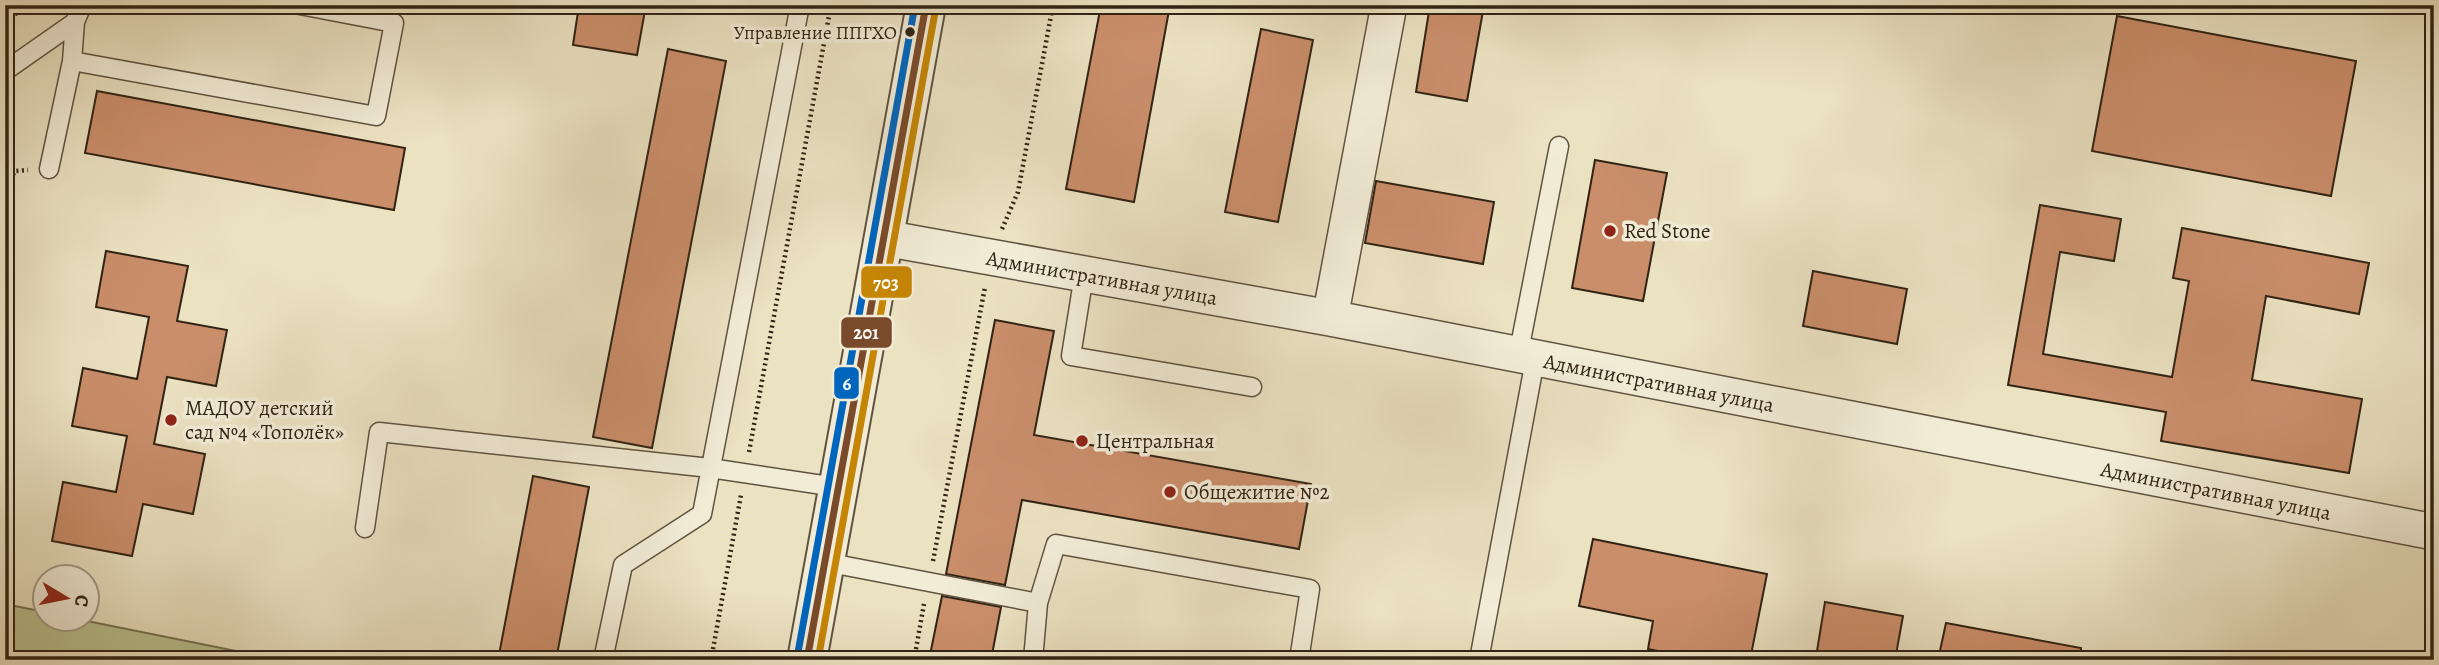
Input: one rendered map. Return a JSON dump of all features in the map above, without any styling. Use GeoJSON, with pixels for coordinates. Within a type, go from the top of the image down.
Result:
{"type":"FeatureCollection","features":[{"type":"Feature","properties":{"kind":"street"},"geometry":{"type":"LineString","coordinates":[[807,660],[836,487],[926,5]]}},
{"type":"Feature","properties":{"kind":"street"},"geometry":{"type":"LineString","coordinates":[[1330,318],[1389,5]]}},
{"type":"Feature","properties":{"kind":"street","name":"Административная улица"},"geometry":{"type":"LineString","coordinates":[[884,238],[1330,318],[2434,532]]}},
{"type":"Feature","properties":{"kind":"lane"},"geometry":{"type":"LineString","coordinates":[[72,61],[376,116],[394,23],[300,5]]}},
{"type":"Feature","properties":{"kind":"lane"},"geometry":{"type":"LineString","coordinates":[[603,660],[623,565],[702,514],[800,5]]}},
{"type":"Feature","properties":{"kind":"lane"},"geometry":{"type":"LineString","coordinates":[[49,169],[79,14]]}},
{"type":"Feature","properties":{"kind":"lane"},"geometry":{"type":"LineString","coordinates":[[5,71],[79,14]]}},
{"type":"Feature","properties":{"kind":"lane"},"geometry":{"type":"LineString","coordinates":[[1479,660],[1559,146]]}},
{"type":"Feature","properties":{"kind":"lane"},"geometry":{"type":"LineString","coordinates":[[1084,275],[1071,356],[1251,387]]}},
{"type":"Feature","properties":{"kind":"lane"},"geometry":{"type":"LineString","coordinates":[[365,528],[379,432],[710,468],[836,487]]}},
{"type":"Feature","properties":{"kind":"lane"},"geometry":{"type":"LineString","coordinates":[[1033,660],[1038,603],[1056,544],[1311,589],[1298,660]]}},
{"type":"Feature","properties":{"kind":"lane"},"geometry":{"type":"LineString","coordinates":[[825,562],[1038,603]]}},
{"type":"Feature","properties":{"kind":"path"},"geometry":{"type":"LineString","coordinates":[[5,19],[34,5]]}},
{"type":"Feature","properties":{"kind":"path"},"geometry":{"type":"LineString","coordinates":[[711,660],[831,5]]}},
{"type":"Feature","properties":{"kind":"path"},"geometry":{"type":"LineString","coordinates":[[914,660],[990,259],[1018,192],[1053,5]]}},
{"type":"Feature","properties":{"kind":"path"},"geometry":{"type":"LineString","coordinates":[[5,189],[15,171],[49,169]]}},
{"type":"Feature","properties":{"kind":"green space"},"geometry":{"type":"Polygon","coordinates":[[[5,604],[32,609],[32,634],[102,634],[102,624],[281,660],[5,660],[5,604]]]}},
{"type":"Feature","properties":{"kind":"building"},"geometry":{"type":"Polygon","coordinates":[[[579,5],[646,5],[637,55],[573,45],[579,5]]]}},
{"type":"Feature","properties":{"kind":"building"},"geometry":{"type":"Polygon","coordinates":[[[1101,5],[1170,5],[1134,202],[1066,189],[1101,5]]]}},
{"type":"Feature","properties":{"kind":"building"},"geometry":{"type":"Polygon","coordinates":[[[1430,5],[1483,11],[1467,101],[1416,92],[1430,5]]]}},
{"type":"Feature","properties":{"kind":"building"},"geometry":{"type":"Polygon","coordinates":[[[2117,16],[2356,61],[2331,196],[2092,151],[2117,16]]]}},
{"type":"Feature","properties":{"kind":"building"},"geometry":{"type":"Polygon","coordinates":[[[1261,29],[1313,40],[1278,222],[1225,212],[1261,29]]]}},
{"type":"Feature","properties":{"kind":"building"},"geometry":{"type":"Polygon","coordinates":[[[668,49],[726,61],[652,448],[593,437],[668,49]]]}},
{"type":"Feature","properties":{"kind":"building"},"geometry":{"type":"Polygon","coordinates":[[[97,91],[405,148],[394,210],[85,153],[97,91]]]}},
{"type":"Feature","properties":{"kind":"building","name":"Red Stone"},"geometry":{"type":"Polygon","coordinates":[[[1595,160],[1667,173],[1643,301],[1572,288],[1595,160]]]}},
{"type":"Feature","properties":{"kind":"building"},"geometry":{"type":"Polygon","coordinates":[[[1376,181],[1494,202],[1483,264],[1365,243],[1376,181]]]}},
{"type":"Feature","properties":{"kind":"building"},"geometry":{"type":"Polygon","coordinates":[[[2040,205],[2121,219],[2114,261],[2060,252],[2043,354],[2172,377],[2189,281],[2173,278],[2182,228],[2369,263],[2359,314],[2266,296],[2252,380],[2362,399],[2349,473],[2161,441],[2166,412],[2008,385],[2040,205]]]}},
{"type":"Feature","properties":{"kind":"building","name":"МАДОУ детский сад №4 «Тополёк»"},"geometry":{"type":"Polygon","coordinates":[[[106,251],[188,266],[177,321],[227,330],[216,386],[167,377],[154,444],[205,454],[193,514],[143,504],[132,556],[52,541],[63,482],[116,492],[127,436],[72,426],[83,368],[137,379],[149,317],[96,307],[106,251]]]}},
{"type":"Feature","properties":{"kind":"building"},"geometry":{"type":"Polygon","coordinates":[[[1813,271],[1907,289],[1897,344],[1803,326],[1813,271]]]}},
{"type":"Feature","properties":{"kind":"building"},"geometry":{"type":"Polygon","coordinates":[[[995,320],[1054,331],[1034,435],[1311,484],[1299,549],[1022,500],[1005,585],[946,574],[995,320]]]}},
{"type":"Feature","properties":{"kind":"building"},"geometry":{"type":"Polygon","coordinates":[[[533,476],[589,487],[556,660],[498,660],[533,476]]]}},
{"type":"Feature","properties":{"kind":"building"},"geometry":{"type":"Polygon","coordinates":[[[1593,539],[1767,574],[1750,660],[1702,660],[1648,649],[1653,621],[1579,606],[1593,539]]]}},
{"type":"Feature","properties":{"kind":"building"},"geometry":{"type":"Polygon","coordinates":[[[942,596],[1001,607],[991,660],[929,660],[942,596]]]}},
{"type":"Feature","properties":{"kind":"building"},"geometry":{"type":"Polygon","coordinates":[[[1825,602],[1903,616],[1895,660],[1865,660],[1817,651],[1825,602]]]}},
{"type":"Feature","properties":{"kind":"building"},"geometry":{"type":"Polygon","coordinates":[[[1946,623],[2081,648],[2080,660],[1938,660],[1946,623]]]}},
{"type":"Feature","properties":{"kind":"transit line","name":"6"},"geometry":{"type":"LineString","coordinates":[[797,658],[915,5]]}},
{"type":"Feature","properties":{"kind":"transit line","name":"201"},"geometry":{"type":"LineString","coordinates":[[807,660],[926,5]]}},
{"type":"Feature","properties":{"kind":"transit line","name":"703"},"geometry":{"type":"LineString","coordinates":[[818,660],[936,7]]}},
{"type":"Feature","properties":{"kind":"place","name":"Управление ППГХО"},"geometry":{"type":"Point","coordinates":[910,32]}},
{"type":"Feature","properties":{"kind":"place","name":"Red Stone"},"geometry":{"type":"Point","coordinates":[1610,231]}},
{"type":"Feature","properties":{"kind":"place","name":"МАДОУ детский сад №4 «Тополёк»"},"geometry":{"type":"Point","coordinates":[171,420]}},
{"type":"Feature","properties":{"kind":"place","name":"Центральная"},"geometry":{"type":"Point","coordinates":[1082,441]}},
{"type":"Feature","properties":{"kind":"place","name":"Общежитие №2"},"geometry":{"type":"Point","coordinates":[1170,492]}}]}
